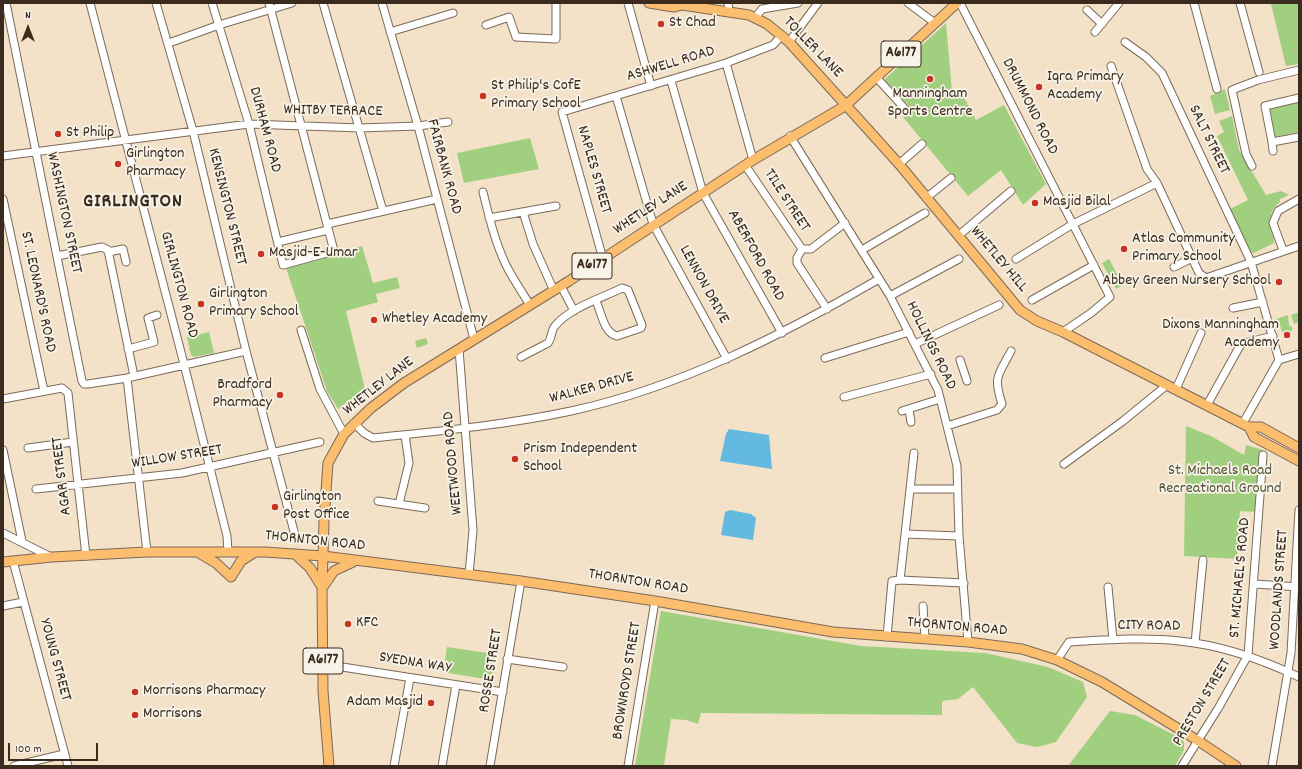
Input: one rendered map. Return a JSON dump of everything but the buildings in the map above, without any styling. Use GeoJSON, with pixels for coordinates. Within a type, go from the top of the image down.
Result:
{"type":"FeatureCollection","features":[{"type":"Feature","properties":{"kind":"main road","name":"TOLLER LANE"},"geometry":{"type":"LineString","coordinates":[[649,3],[664,4],[674,7],[681,4],[728,8],[755,18],[786,38],[845,106]]}},
{"type":"Feature","properties":{"kind":"main road","name":"A6177"},"geometry":{"type":"LineString","coordinates":[[845,106],[935,22],[959,3]]}},
{"type":"Feature","properties":{"kind":"main road","name":"WHETLEY LANE"},"geometry":{"type":"LineString","coordinates":[[323,556],[328,463],[344,434],[370,408],[404,383],[474,338],[558,288],[749,162],[790,136],[845,106]]}},
{"type":"Feature","properties":{"kind":"main road","name":"WHETLEY HILL"},"geometry":{"type":"LineString","coordinates":[[845,106],[899,164],[1020,310],[1037,321],[1063,332],[1246,425]]}},
{"type":"Feature","properties":{"kind":"main road"},"geometry":{"type":"LineString","coordinates":[[1246,425],[1261,427],[1299,448]]}},
{"type":"Feature","properties":{"kind":"main road"},"geometry":{"type":"LineString","coordinates":[[1246,425],[1254,437],[1299,461]]}},
{"type":"Feature","properties":{"kind":"main road","name":"THORNTON ROAD"},"geometry":{"type":"LineString","coordinates":[[3,562],[147,552],[255,552],[323,556],[521,581],[655,601],[833,632],[968,642],[1022,649],[1057,660],[1102,682],[1197,740],[1236,766]]}},
{"type":"Feature","properties":{"kind":"main road"},"geometry":{"type":"LineString","coordinates":[[197,552],[216,563],[231,577],[241,561],[255,552]]}},
{"type":"Feature","properties":{"kind":"main road"},"geometry":{"type":"LineString","coordinates":[[295,554],[310,568],[322,588],[334,571],[342,566],[357,561]]}},
{"type":"Feature","properties":{"kind":"main road","name":"A6177"},"geometry":{"type":"LineString","coordinates":[[323,556],[323,664],[329,766]]}},
{"type":"Feature","properties":{"kind":"street","name":"WASHINGTON STREET"},"geometry":{"type":"LineString","coordinates":[[6,3],[82,381],[84,384],[88,384],[127,378]]}},
{"type":"Feature","properties":{"kind":"street","name":"GIRLINGTON ROAD"},"geometry":{"type":"LineString","coordinates":[[90,3],[210,467],[227,536],[228,552]]}},
{"type":"Feature","properties":{"kind":"street","name":"KENSINGTON STREET"},"geometry":{"type":"LineString","coordinates":[[156,3],[169,43],[193,131],[246,351],[295,535]]}},
{"type":"Feature","properties":{"kind":"street","name":"DURHAM ROAD"},"geometry":{"type":"LineString","coordinates":[[212,3],[249,124],[283,265],[334,251],[327,227]]}},
{"type":"Feature","properties":{"kind":"street"},"geometry":{"type":"LineString","coordinates":[[169,43],[270,6],[292,3]]}},
{"type":"Feature","properties":{"kind":"street"},"geometry":{"type":"LineString","coordinates":[[323,3],[383,211]]}},
{"type":"Feature","properties":{"kind":"street","name":"FAIRBANK ROAD"},"geometry":{"type":"LineString","coordinates":[[382,3],[418,126],[474,338]]}},
{"type":"Feature","properties":{"kind":"street"},"geometry":{"type":"LineString","coordinates":[[486,24],[509,17],[516,37],[556,39],[556,3]]}},
{"type":"Feature","properties":{"kind":"street"},"geometry":{"type":"LineString","coordinates":[[628,3],[651,86]]}},
{"type":"Feature","properties":{"kind":"street"},"geometry":{"type":"LineString","coordinates":[[755,18],[762,9],[798,3]]}},
{"type":"Feature","properties":{"kind":"street","name":"ASHWELL ROAD"},"geometry":{"type":"LineString","coordinates":[[562,112],[726,63],[773,45],[786,38],[818,3]]}},
{"type":"Feature","properties":{"kind":"street"},"geometry":{"type":"LineString","coordinates":[[908,3],[935,22]]}},
{"type":"Feature","properties":{"kind":"street","name":"DRUMMOND ROAD"},"geometry":{"type":"LineString","coordinates":[[959,3],[1110,297],[1091,313],[1063,332]]}},
{"type":"Feature","properties":{"kind":"street"},"geometry":{"type":"LineString","coordinates":[[1095,32],[1119,3]]}},
{"type":"Feature","properties":{"kind":"street"},"geometry":{"type":"LineString","coordinates":[[1194,3],[1217,89]]}},
{"type":"Feature","properties":{"kind":"street"},"geometry":{"type":"LineString","coordinates":[[1240,3],[1259,72]]}},
{"type":"Feature","properties":{"kind":"street"},"geometry":{"type":"LineString","coordinates":[[270,6],[327,227]]}},
{"type":"Feature","properties":{"kind":"street"},"geometry":{"type":"LineString","coordinates":[[1087,10],[1102,24]]}},
{"type":"Feature","properties":{"kind":"street"},"geometry":{"type":"LineString","coordinates":[[390,32],[453,13]]}},
{"type":"Feature","properties":{"kind":"street","name":"SALT STREET"},"geometry":{"type":"LineString","coordinates":[[1125,42],[1146,57],[1162,73],[1251,262],[1279,360]]}},
{"type":"Feature","properties":{"kind":"street","name":"TILE STREET"},"geometry":{"type":"LineString","coordinates":[[726,63],[749,162],[802,249],[811,249],[845,223]]}},
{"type":"Feature","properties":{"kind":"street"},"geometry":{"type":"LineString","coordinates":[[1111,66],[1147,169],[1157,183],[1199,273],[1206,278],[1283,250],[1299,246]]}},
{"type":"Feature","properties":{"kind":"street"},"geometry":{"type":"LineString","coordinates":[[1252,166],[1246,154],[1232,90],[1258,80],[1299,70]]}},
{"type":"Feature","properties":{"kind":"street"},"geometry":{"type":"LineString","coordinates":[[876,77],[906,110]]}},
{"type":"Feature","properties":{"kind":"street","name":"ABERFORD ROAD"},"geometry":{"type":"LineString","coordinates":[[671,80],[703,193],[782,333]]}},
{"type":"Feature","properties":{"kind":"street","name":"LENNON DRIVE"},"geometry":{"type":"LineString","coordinates":[[616,96],[653,224],[727,359]]}},
{"type":"Feature","properties":{"kind":"street"},"geometry":{"type":"LineString","coordinates":[[1273,151],[1265,106],[1299,98]]}},
{"type":"Feature","properties":{"kind":"street","name":"NAPLES STREET"},"geometry":{"type":"LineString","coordinates":[[562,112],[603,258]]}},
{"type":"Feature","properties":{"kind":"street","name":"WHITBY TERRACE"},"geometry":{"type":"LineString","coordinates":[[3,156],[249,124],[360,128],[418,126],[448,122]]}},
{"type":"Feature","properties":{"kind":"street","name":"HOLLINGS ROAD"},"geometry":{"type":"LineString","coordinates":[[790,136],[890,296],[931,374],[940,399],[957,466],[959,536],[968,642]]}},
{"type":"Feature","properties":{"kind":"street"},"geometry":{"type":"LineString","coordinates":[[1272,142],[1299,136]]}},
{"type":"Feature","properties":{"kind":"street"},"geometry":{"type":"LineString","coordinates":[[899,164],[922,144]]}},
{"type":"Feature","properties":{"kind":"street"},"geometry":{"type":"LineString","coordinates":[[926,198],[950,178]]}},
{"type":"Feature","properties":{"kind":"street"},"geometry":{"type":"LineString","coordinates":[[1016,258],[1073,224],[1157,183]]}},
{"type":"Feature","properties":{"kind":"street"},"geometry":{"type":"LineString","coordinates":[[958,236],[1011,191]]}},
{"type":"Feature","properties":{"kind":"street"},"geometry":{"type":"LineString","coordinates":[[483,192],[489,218],[506,266],[530,305]]}},
{"type":"Feature","properties":{"kind":"street","name":"ST. LEONARD'S ROAD"},"geometry":{"type":"LineString","coordinates":[[3,199],[44,391]]}},
{"type":"Feature","properties":{"kind":"street"},"geometry":{"type":"LineString","coordinates":[[278,242],[383,211],[437,199]]}},
{"type":"Feature","properties":{"kind":"street"},"geometry":{"type":"LineString","coordinates":[[1283,250],[1272,223],[1278,211],[1299,199]]}},
{"type":"Feature","properties":{"kind":"street"},"geometry":{"type":"LineString","coordinates":[[489,218],[556,206]]}},
{"type":"Feature","properties":{"kind":"street"},"geometry":{"type":"LineString","coordinates":[[522,212],[533,244],[558,288],[574,311]]}},
{"type":"Feature","properties":{"kind":"street"},"geometry":{"type":"LineString","coordinates":[[862,250],[925,213]]}},
{"type":"Feature","properties":{"kind":"street"},"geometry":{"type":"LineString","coordinates":[[57,256],[102,247],[108,251],[123,249],[126,262]]}},
{"type":"Feature","properties":{"kind":"street"},"geometry":{"type":"LineString","coordinates":[[802,249],[797,258],[797,263],[827,309]]}},
{"type":"Feature","properties":{"kind":"street"},"geometry":{"type":"LineString","coordinates":[[108,251],[134,376]]}},
{"type":"Feature","properties":{"kind":"street"},"geometry":{"type":"LineString","coordinates":[[1174,267],[1192,258]]}},
{"type":"Feature","properties":{"kind":"street"},"geometry":{"type":"LineString","coordinates":[[890,296],[959,259]]}},
{"type":"Feature","properties":{"kind":"street"},"geometry":{"type":"LineString","coordinates":[[1032,300],[1094,265]]}},
{"type":"Feature","properties":{"kind":"street","name":"WALKER DRIVE"},"geometry":{"type":"LineString","coordinates":[[354,423],[364,433],[373,438],[516,422],[572,411],[626,396],[727,359],[782,333],[879,279]]}},
{"type":"Feature","properties":{"kind":"street"},"geometry":{"type":"LineString","coordinates":[[521,357],[548,343],[551,339],[553,327],[574,311],[622,288],[628,290],[642,325],[641,328],[617,336],[613,335],[608,331],[596,301]]}},
{"type":"Feature","properties":{"kind":"street"},"geometry":{"type":"LineString","coordinates":[[1233,308],[1263,302]]}},
{"type":"Feature","properties":{"kind":"street"},"geometry":{"type":"LineString","coordinates":[[915,344],[999,305]]}},
{"type":"Feature","properties":{"kind":"street"},"geometry":{"type":"LineString","coordinates":[[128,349],[154,342],[148,318],[157,315]]}},
{"type":"Feature","properties":{"kind":"street"},"geometry":{"type":"LineString","coordinates":[[301,330],[320,389],[344,434]]}},
{"type":"Feature","properties":{"kind":"street"},"geometry":{"type":"LineString","coordinates":[[825,358],[909,332]]}},
{"type":"Feature","properties":{"kind":"street"},"geometry":{"type":"LineString","coordinates":[[1176,389],[1201,333]]}},
{"type":"Feature","properties":{"kind":"street"},"geometry":{"type":"LineString","coordinates":[[1207,405],[1242,344],[1273,336]]}},
{"type":"Feature","properties":{"kind":"street","name":"WEETWOOD ROAD"},"geometry":{"type":"LineString","coordinates":[[459,349],[464,428],[474,530],[469,575]]}},
{"type":"Feature","properties":{"kind":"street"},"geometry":{"type":"LineString","coordinates":[[147,552],[127,378],[246,351]]}},
{"type":"Feature","properties":{"kind":"street"},"geometry":{"type":"LineString","coordinates":[[947,426],[997,410],[1002,404],[996,385],[997,378],[1011,351]]}},
{"type":"Feature","properties":{"kind":"street"},"geometry":{"type":"LineString","coordinates":[[1246,425],[1279,360],[1299,354]]}},
{"type":"Feature","properties":{"kind":"street"},"geometry":{"type":"LineString","coordinates":[[960,360],[967,381]]}},
{"type":"Feature","properties":{"kind":"street"},"geometry":{"type":"LineString","coordinates":[[844,397],[931,374]]}},
{"type":"Feature","properties":{"kind":"street"},"geometry":{"type":"LineString","coordinates":[[1064,464],[1123,421],[1167,385]]}},
{"type":"Feature","properties":{"kind":"street","name":"AGAR STREET"},"geometry":{"type":"LineString","coordinates":[[44,391],[62,388],[68,393],[86,556]]}},
{"type":"Feature","properties":{"kind":"street"},"geometry":{"type":"LineString","coordinates":[[3,399],[44,391]]}},
{"type":"Feature","properties":{"kind":"street"},"geometry":{"type":"LineString","coordinates":[[911,422],[905,410],[940,399]]}},
{"type":"Feature","properties":{"kind":"street"},"geometry":{"type":"LineString","coordinates":[[399,504],[409,463],[405,435]]}},
{"type":"Feature","properties":{"kind":"street"},"geometry":{"type":"LineString","coordinates":[[28,448],[73,442]]}},
{"type":"Feature","properties":{"kind":"street","name":"WILLOW STREET"},"geometry":{"type":"LineString","coordinates":[[36,489],[138,479],[210,467],[274,454],[320,442]]}},
{"type":"Feature","properties":{"kind":"street"},"geometry":{"type":"LineString","coordinates":[[3,450],[22,541]]}},
{"type":"Feature","properties":{"kind":"street"},"geometry":{"type":"LineString","coordinates":[[900,580],[914,453]]}},
{"type":"Feature","properties":{"kind":"street","name":"ST. MICHAEL'S ROAD"},"geometry":{"type":"LineString","coordinates":[[1248,655],[1255,584],[1263,455]]}},
{"type":"Feature","properties":{"kind":"street"},"geometry":{"type":"LineString","coordinates":[[910,489],[957,489]]}},
{"type":"Feature","properties":{"kind":"street"},"geometry":{"type":"LineString","coordinates":[[378,501],[425,508]]}},
{"type":"Feature","properties":{"kind":"street","name":"WOODLANDS STREET"},"geometry":{"type":"LineString","coordinates":[[1272,766],[1288,672],[1297,587],[1299,510]]}},
{"type":"Feature","properties":{"kind":"street"},"geometry":{"type":"LineString","coordinates":[[3,533],[22,541],[52,558]]}},
{"type":"Feature","properties":{"kind":"street"},"geometry":{"type":"LineString","coordinates":[[905,534],[959,536]]}},
{"type":"Feature","properties":{"kind":"street"},"geometry":{"type":"LineString","coordinates":[[1195,643],[1203,560]]}},
{"type":"Feature","properties":{"kind":"street","name":"YOUNG STREET"},"geometry":{"type":"LineString","coordinates":[[13,561],[68,766]]}},
{"type":"Feature","properties":{"kind":"street"},"geometry":{"type":"LineString","coordinates":[[887,637],[892,581],[900,580],[964,583]]}},
{"type":"Feature","properties":{"kind":"street","name":"ROSSE STREET"},"geometry":{"type":"LineString","coordinates":[[490,766],[521,581]]}},
{"type":"Feature","properties":{"kind":"street"},"geometry":{"type":"LineString","coordinates":[[1255,584],[1297,587]]}},
{"type":"Feature","properties":{"kind":"street"},"geometry":{"type":"LineString","coordinates":[[1108,587],[1113,640]]}},
{"type":"Feature","properties":{"kind":"street","name":"BROWNROYD STREET"},"geometry":{"type":"LineString","coordinates":[[628,766],[655,601]]}},
{"type":"Feature","properties":{"kind":"street"},"geometry":{"type":"LineString","coordinates":[[3,606],[23,602]]}},
{"type":"Feature","properties":{"kind":"street"},"geometry":{"type":"LineString","coordinates":[[923,606],[925,639]]}},
{"type":"Feature","properties":{"kind":"street","name":"CITY ROAD"},"geometry":{"type":"LineString","coordinates":[[1057,660],[1069,642],[1158,639],[1195,643],[1248,655],[1299,677]]}},
{"type":"Feature","properties":{"kind":"street","name":"PRESTON STREET"},"geometry":{"type":"LineString","coordinates":[[1182,766],[1219,707],[1248,655]]}},
{"type":"Feature","properties":{"kind":"street"},"geometry":{"type":"LineString","coordinates":[[507,659],[563,667]]}},
{"type":"Feature","properties":{"kind":"street","name":"SYEDNA WAY"},"geometry":{"type":"LineString","coordinates":[[323,664],[503,692]]}},
{"type":"Feature","properties":{"kind":"street"},"geometry":{"type":"LineString","coordinates":[[394,766],[410,678]]}},
{"type":"Feature","properties":{"kind":"street"},"geometry":{"type":"LineString","coordinates":[[442,766],[456,685]]}},
{"type":"Feature","properties":{"kind":"street"},"geometry":{"type":"LineString","coordinates":[[14,766],[64,754]]}},
{"type":"Feature","properties":{"kind":"green space"},"geometry":{"type":"Polygon","coordinates":[[[1299,3],[1299,64],[1286,66],[1271,4],[1299,3]]]}},
{"type":"Feature","properties":{"kind":"green space"},"geometry":{"type":"Polygon","coordinates":[[[946,23],[952,92],[960,90],[976,120],[1004,105],[1046,184],[1023,205],[1001,170],[968,196],[903,117],[912,109],[884,80],[946,23]]]}},
{"type":"Feature","properties":{"kind":"green space"},"geometry":{"type":"Polygon","coordinates":[[[1225,89],[1230,110],[1215,114],[1210,96],[1225,89]]]}},
{"type":"Feature","properties":{"kind":"green space"},"geometry":{"type":"Polygon","coordinates":[[[1299,101],[1299,132],[1274,137],[1268,107],[1299,101]]]}},
{"type":"Feature","properties":{"kind":"green space"},"geometry":{"type":"Polygon","coordinates":[[[1232,116],[1239,150],[1266,195],[1281,191],[1289,195],[1280,199],[1280,202],[1272,211],[1271,221],[1274,243],[1254,253],[1251,252],[1230,209],[1248,200],[1217,136],[1224,132],[1219,121],[1232,116]]]}},
{"type":"Feature","properties":{"kind":"green space"},"geometry":{"type":"Polygon","coordinates":[[[530,138],[539,169],[464,183],[457,153],[530,138]]]}},
{"type":"Feature","properties":{"kind":"green space"},"geometry":{"type":"Polygon","coordinates":[[[362,246],[373,283],[397,277],[400,288],[376,294],[378,302],[346,311],[365,389],[338,409],[327,391],[286,268],[362,246]]]}},
{"type":"Feature","properties":{"kind":"green space"},"geometry":{"type":"Polygon","coordinates":[[[1109,259],[1123,285],[1116,289],[1102,263],[1109,259]]]}},
{"type":"Feature","properties":{"kind":"green space"},"geometry":{"type":"Polygon","coordinates":[[[1299,312],[1299,322],[1294,324],[1291,315],[1299,312]]]}},
{"type":"Feature","properties":{"kind":"green space"},"geometry":{"type":"Polygon","coordinates":[[[1288,315],[1289,325],[1293,328],[1291,332],[1282,332],[1280,325],[1274,326],[1273,320],[1288,315]]]}},
{"type":"Feature","properties":{"kind":"green space"},"geometry":{"type":"Polygon","coordinates":[[[209,332],[214,353],[194,357],[191,355],[187,337],[209,332]]]}},
{"type":"Feature","properties":{"kind":"green space"},"geometry":{"type":"Polygon","coordinates":[[[426,338],[428,344],[417,348],[415,341],[426,338]]]}},
{"type":"Feature","properties":{"kind":"green space","name":"St. Michaels Road Recreational Ground"},"geometry":{"type":"Polygon","coordinates":[[[1186,426],[1211,436],[1244,455],[1246,445],[1263,450],[1257,512],[1240,511],[1237,559],[1184,556],[1186,426]]]}},
{"type":"Feature","properties":{"kind":"green space"},"geometry":{"type":"Polygon","coordinates":[[[661,611],[861,646],[985,653],[1048,667],[1083,682],[1087,697],[1056,742],[1037,747],[1017,743],[973,687],[958,699],[942,701],[942,715],[701,713],[698,724],[686,720],[671,719],[664,766],[635,766],[661,611]]]}},
{"type":"Feature","properties":{"kind":"green space"},"geometry":{"type":"Polygon","coordinates":[[[447,647],[494,654],[491,680],[443,672],[447,647]]]}},
{"type":"Feature","properties":{"kind":"green space"},"geometry":{"type":"Polygon","coordinates":[[[1110,711],[1135,715],[1184,740],[1184,750],[1175,766],[1068,766],[1110,711]]]}},
{"type":"Feature","properties":{"kind":"water"},"geometry":{"type":"Polygon","coordinates":[[[729,429],[769,435],[772,469],[720,461],[726,434],[729,429]]]}},
{"type":"Feature","properties":{"kind":"water"},"geometry":{"type":"Polygon","coordinates":[[[730,510],[751,514],[756,518],[753,540],[721,535],[725,512],[730,510]]]}},
{"type":"Feature","properties":{"kind":"place","name":"St Chad"},"geometry":{"type":"Point","coordinates":[661,24]}},
{"type":"Feature","properties":{"kind":"place","name":"Manningham Sports Centre"},"geometry":{"type":"Point","coordinates":[930,79]}},
{"type":"Feature","properties":{"kind":"place","name":"Iqra Primary Academy"},"geometry":{"type":"Point","coordinates":[1039,87]}},
{"type":"Feature","properties":{"kind":"place","name":"St Philip's CofE Primary School"},"geometry":{"type":"Point","coordinates":[483,96]}},
{"type":"Feature","properties":{"kind":"place","name":"St Philip"},"geometry":{"type":"Point","coordinates":[58,134]}},
{"type":"Feature","properties":{"kind":"place","name":"Girlington Pharmacy"},"geometry":{"type":"Point","coordinates":[118,164]}},
{"type":"Feature","properties":{"kind":"place","name":"Masjid Bilal"},"geometry":{"type":"Point","coordinates":[1035,203]}},
{"type":"Feature","properties":{"kind":"place","name":"Atlas Community Primary School"},"geometry":{"type":"Point","coordinates":[1124,249]}},
{"type":"Feature","properties":{"kind":"place","name":"Masjid-E-Umar"},"geometry":{"type":"Point","coordinates":[261,254]}},
{"type":"Feature","properties":{"kind":"place","name":"Abbey Green Nursery School"},"geometry":{"type":"Point","coordinates":[1279,282]}},
{"type":"Feature","properties":{"kind":"place","name":"Girlington Primary School"},"geometry":{"type":"Point","coordinates":[201,304]}},
{"type":"Feature","properties":{"kind":"place","name":"Whetley Academy"},"geometry":{"type":"Point","coordinates":[374,320]}},
{"type":"Feature","properties":{"kind":"place","name":"Dixons Manningham Academy"},"geometry":{"type":"Point","coordinates":[1287,335]}},
{"type":"Feature","properties":{"kind":"place","name":"Bradford Pharmacy"},"geometry":{"type":"Point","coordinates":[280,395]}},
{"type":"Feature","properties":{"kind":"place","name":"Prism Independent School"},"geometry":{"type":"Point","coordinates":[515,459]}},
{"type":"Feature","properties":{"kind":"place","name":"Girlington Post Office"},"geometry":{"type":"Point","coordinates":[275,507]}},
{"type":"Feature","properties":{"kind":"place","name":"KFC"},"geometry":{"type":"Point","coordinates":[348,624]}},
{"type":"Feature","properties":{"kind":"place","name":"Morrisons Pharmacy"},"geometry":{"type":"Point","coordinates":[135,692]}},
{"type":"Feature","properties":{"kind":"place","name":"Adam Masjid"},"geometry":{"type":"Point","coordinates":[431,703]}},
{"type":"Feature","properties":{"kind":"place","name":"Morrisons"},"geometry":{"type":"Point","coordinates":[135,715]}},
{"type":"Feature","properties":{"kind":"district","name":"GIRLINGTON"},"geometry":{"type":"Point","coordinates":[133,203]}}]}
